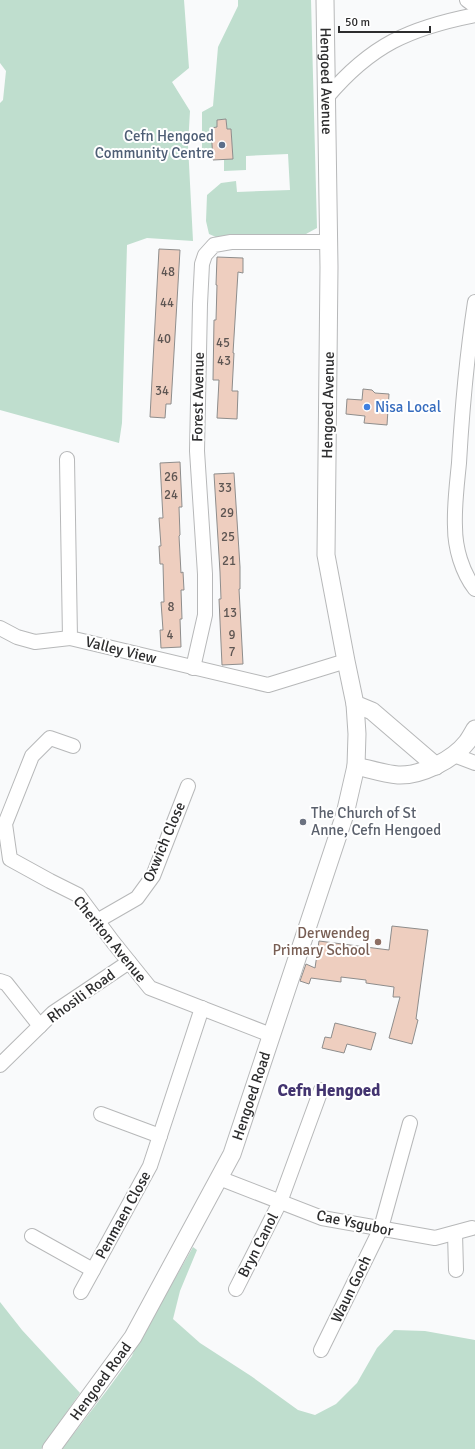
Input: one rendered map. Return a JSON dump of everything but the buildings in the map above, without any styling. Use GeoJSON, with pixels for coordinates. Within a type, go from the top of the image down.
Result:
{"type":"FeatureCollection","features":[{"type":"Feature","properties":{"kind":"street","name":"Hengoed Avenue"},"geometry":{"type":"LineString","coordinates":[[325,0],[329,242],[326,556],[355,704]]}},
{"type":"Feature","properties":{"kind":"street"},"geometry":{"type":"LineString","coordinates":[[467,0],[475,6]]}},
{"type":"Feature","properties":{"kind":"street"},"geometry":{"type":"LineString","coordinates":[[327,97],[341,80],[359,63],[390,41],[426,27],[475,15]]}},
{"type":"Feature","properties":{"kind":"street","name":"Forest Avenue"},"geometry":{"type":"LineString","coordinates":[[193,668],[205,615],[205,574],[197,451],[202,264],[205,255],[214,245],[231,242],[329,242]]}},
{"type":"Feature","properties":{"kind":"street"},"geometry":{"type":"LineString","coordinates":[[475,302],[467,354],[463,399],[455,527],[458,549],[463,568],[475,590]]}},
{"type":"Feature","properties":{"kind":"street","name":"Valley View"},"geometry":{"type":"LineString","coordinates":[[67,459],[70,638],[268,685],[346,662]]}},
{"type":"Feature","properties":{"kind":"street"},"geometry":{"type":"LineString","coordinates":[[0,628],[17,637],[35,642],[70,638]]}},
{"type":"Feature","properties":{"kind":"street"},"geometry":{"type":"LineString","coordinates":[[355,704],[372,711],[436,766]]}},
{"type":"Feature","properties":{"kind":"street","name":"Hengoed Road"},"geometry":{"type":"LineString","coordinates":[[51,1449],[133,1337],[232,1154],[345,814],[356,766],[358,734],[355,704]]}},
{"type":"Feature","properties":{"kind":"street"},"geometry":{"type":"LineString","coordinates":[[356,766],[399,775],[419,772],[436,766],[454,755],[467,743],[475,729]]}},
{"type":"Feature","properties":{"kind":"street","name":"Cheriton Avenue"},"geometry":{"type":"LineString","coordinates":[[73,746],[50,738],[32,756],[5,824],[10,859],[50,882],[78,895],[150,988],[271,1035]]}},
{"type":"Feature","properties":{"kind":"street"},"geometry":{"type":"LineString","coordinates":[[454,755],[475,763]]}},
{"type":"Feature","properties":{"kind":"street","name":"Oxwich Close"},"geometry":{"type":"LineString","coordinates":[[97,921],[137,898],[153,876],[188,786]]}},
{"type":"Feature","properties":{"kind":"street","name":"Rhosili Road"},"geometry":{"type":"LineString","coordinates":[[0,1065],[54,1013],[129,962]]}},
{"type":"Feature","properties":{"kind":"street"},"geometry":{"type":"LineString","coordinates":[[0,981],[6,983],[40,1026]]}},
{"type":"Feature","properties":{"kind":"street","name":"Penmaen Close"},"geometry":{"type":"LineString","coordinates":[[80,1292],[150,1166],[202,1008]]}},
{"type":"Feature","properties":{"kind":"street","name":"Bryn Canol"},"geometry":{"type":"LineString","coordinates":[[236,1289],[280,1202],[321,1090]]}},
{"type":"Feature","properties":{"kind":"street"},"geometry":{"type":"LineString","coordinates":[[101,1114],[160,1136]]}},
{"type":"Feature","properties":{"kind":"street","name":"Waun Goch"},"geometry":{"type":"LineString","coordinates":[[321,1350],[381,1228],[410,1123]]}},
{"type":"Feature","properties":{"kind":"street","name":"Cae Ysgubor"},"geometry":{"type":"LineString","coordinates":[[219,1178],[322,1218],[435,1238],[472,1228]]}},
{"type":"Feature","properties":{"kind":"street"},"geometry":{"type":"LineString","coordinates":[[455,1233],[456,1270]]}},
{"type":"Feature","properties":{"kind":"street"},"geometry":{"type":"LineString","coordinates":[[32,1236],[92,1270]]}},
{"type":"Feature","properties":{"kind":"green space"},"geometry":{"type":"Polygon","coordinates":[[[0,0],[184,0],[189,68],[172,82],[190,111],[188,145],[193,241],[147,238],[127,245],[122,423],[119,443],[0,410],[0,103],[3,100],[6,71],[0,63],[0,0]]]}},
{"type":"Feature","properties":{"kind":"green space"},"geometry":{"type":"Polygon","coordinates":[[[238,0],[311,0],[317,228],[306,234],[216,237],[209,234],[206,221],[207,195],[221,183],[236,181],[237,192],[290,190],[288,154],[246,156],[246,170],[224,171],[224,159],[233,158],[231,129],[227,129],[226,119],[217,120],[217,127],[211,128],[213,156],[202,158],[202,112],[213,106],[218,47],[238,6],[238,0]]]}},
{"type":"Feature","properties":{"kind":"green space"},"geometry":{"type":"Polygon","coordinates":[[[193,1247],[197,1250],[180,1291],[173,1319],[200,1343],[251,1376],[298,1410],[315,1415],[336,1404],[357,1383],[377,1348],[394,1330],[425,1331],[475,1340],[475,1449],[62,1449],[132,1356],[135,1348],[193,1247]]]}},
{"type":"Feature","properties":{"kind":"green space"},"geometry":{"type":"Polygon","coordinates":[[[0,1302],[22,1330],[80,1393],[41,1449],[0,1449],[0,1302]]]}},
{"type":"Feature","properties":{"kind":"place","name":"Cefn Hengoed Community Centre"},"geometry":{"type":"Point","coordinates":[222,145]}},
{"type":"Feature","properties":{"kind":"place","name":"Nisa Local"},"geometry":{"type":"Point","coordinates":[367,407]}},
{"type":"Feature","properties":{"kind":"place","name":"The Church of St Anne, Cefn Hengoed"},"geometry":{"type":"Point","coordinates":[303,822]}},
{"type":"Feature","properties":{"kind":"place","name":"Derwendeg Primary School"},"geometry":{"type":"Point","coordinates":[378,942]}},
{"type":"Feature","properties":{"kind":"district","name":"Cefn Hengoed"},"geometry":{"type":"Point","coordinates":[329,1090]}}]}
